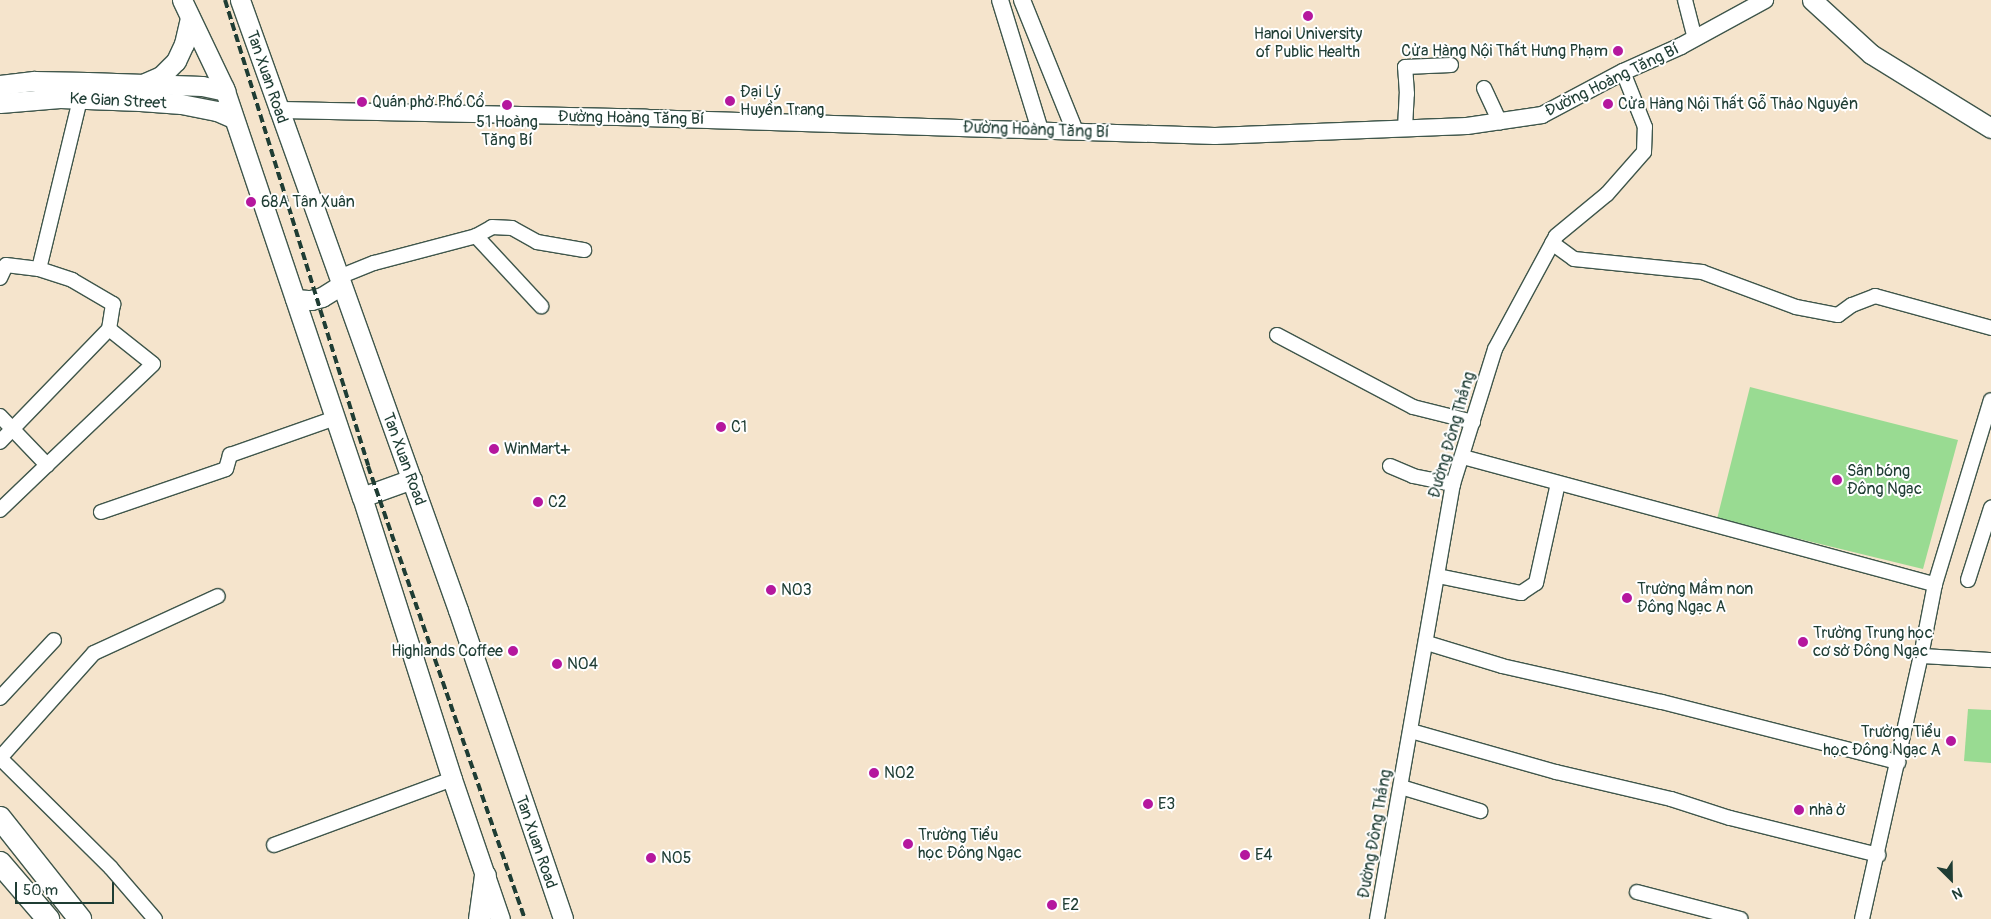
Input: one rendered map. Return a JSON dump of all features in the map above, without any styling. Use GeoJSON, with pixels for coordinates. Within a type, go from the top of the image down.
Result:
{"type":"FeatureCollection","features":[{"type":"Feature","properties":{"kind":"highway"},"geometry":{"type":"LineString","coordinates":[[0,818],[80,919]]}},
{"type":"Feature","properties":{"kind":"highway"},"geometry":{"type":"LineString","coordinates":[[0,863],[48,919]]}},
{"type":"Feature","properties":{"kind":"main road"},"geometry":{"type":"LineString","coordinates":[[182,0],[224,90],[362,497],[452,779],[500,919]]}},
{"type":"Feature","properties":{"kind":"main road","name":"Tan Xuan Road"},"geometry":{"type":"LineString","coordinates":[[240,0],[412,479],[563,919]]}},
{"type":"Feature","properties":{"kind":"main road"},"geometry":{"type":"LineString","coordinates":[[1812,0],[1871,54],[1989,125]]}},
{"type":"Feature","properties":{"kind":"main road"},"geometry":{"type":"LineString","coordinates":[[144,83],[161,76],[176,61],[184,44],[190,18]]}},
{"type":"Feature","properties":{"kind":"main road","name":"Ke Gian Street"},"geometry":{"type":"LineString","coordinates":[[0,85],[34,81],[144,83],[202,86],[224,90]]}},
{"type":"Feature","properties":{"kind":"main road","name":"Ke Gian Street"},"geometry":{"type":"LineString","coordinates":[[0,103],[44,99],[80,99],[180,104],[217,111],[233,118]]}},
{"type":"Feature","properties":{"kind":"main road"},"geometry":{"type":"LineString","coordinates":[[295,299],[311,300],[322,297],[340,281]]}},
{"type":"Feature","properties":{"kind":"main road"},"geometry":{"type":"LineString","coordinates":[[362,497],[412,479]]}},
{"type":"Feature","properties":{"kind":"main road"},"geometry":{"type":"LineString","coordinates":[[479,919],[485,875]]}},
{"type":"Feature","properties":{"kind":"street"},"geometry":{"type":"LineString","coordinates":[[1000,0],[1040,130]]}},
{"type":"Feature","properties":{"kind":"street"},"geometry":{"type":"LineString","coordinates":[[1022,0],[1075,132]]}},
{"type":"Feature","properties":{"kind":"street"},"geometry":{"type":"LineString","coordinates":[[1685,0],[1695,39]]}},
{"type":"Feature","properties":{"kind":"street","name":"Đường Hoàng Tăng Bí"},"geometry":{"type":"LineString","coordinates":[[278,110],[1215,136],[1467,126],[1542,115],[1623,72],[1695,39],[1765,0]]}},
{"type":"Feature","properties":{"kind":"street"},"geometry":{"type":"LineString","coordinates":[[1405,128],[1407,94],[1405,67],[1451,65]]}},
{"type":"Feature","properties":{"kind":"street","name":"Đường Đông Thắng"},"geometry":{"type":"LineString","coordinates":[[1378,919],[1454,484],[1495,349],[1556,236],[1607,194],[1644,152],[1645,127],[1623,72]]}},
{"type":"Feature","properties":{"kind":"street"},"geometry":{"type":"LineString","coordinates":[[1484,88],[1500,122]]}},
{"type":"Feature","properties":{"kind":"street"},"geometry":{"type":"LineString","coordinates":[[39,268],[80,99]]}},
{"type":"Feature","properties":{"kind":"street"},"geometry":{"type":"LineString","coordinates":[[340,281],[374,263],[476,236],[492,227],[512,228],[537,242],[584,250]]}},
{"type":"Feature","properties":{"kind":"street"},"geometry":{"type":"LineString","coordinates":[[476,236],[541,306]]}},
{"type":"Feature","properties":{"kind":"street"},"geometry":{"type":"LineString","coordinates":[[1552,243],[1574,259],[1702,272],[1796,307],[1838,315],[1852,304],[1875,296],[1991,328]]}},
{"type":"Feature","properties":{"kind":"street"},"geometry":{"type":"LineString","coordinates":[[0,278],[6,265],[39,268],[72,280],[113,304],[109,328],[0,442]]}},
{"type":"Feature","properties":{"kind":"street"},"geometry":{"type":"LineString","coordinates":[[0,510],[154,364],[109,328]]}},
{"type":"Feature","properties":{"kind":"street"},"geometry":{"type":"LineString","coordinates":[[1277,335],[1413,407],[1473,422]]}},
{"type":"Feature","properties":{"kind":"street"},"geometry":{"type":"LineString","coordinates":[[1862,919],[1878,856],[1922,656],[1935,584],[1991,400]]}},
{"type":"Feature","properties":{"kind":"street"},"geometry":{"type":"LineString","coordinates":[[0,416],[47,465]]}},
{"type":"Feature","properties":{"kind":"street"},"geometry":{"type":"LineString","coordinates":[[101,512],[226,469],[230,455],[335,418]]}},
{"type":"Feature","properties":{"kind":"street"},"geometry":{"type":"LineString","coordinates":[[1463,458],[1935,584]]}},
{"type":"Feature","properties":{"kind":"street"},"geometry":{"type":"LineString","coordinates":[[1390,466],[1413,476],[1454,484]]}},
{"type":"Feature","properties":{"kind":"street"},"geometry":{"type":"LineString","coordinates":[[1438,576],[1521,594],[1536,583],[1558,483]]}},
{"type":"Feature","properties":{"kind":"street"},"geometry":{"type":"LineString","coordinates":[[1968,580],[1991,508]]}},
{"type":"Feature","properties":{"kind":"street"},"geometry":{"type":"LineString","coordinates":[[155,919],[111,868],[0,758],[94,653],[218,596]]}},
{"type":"Feature","properties":{"kind":"street"},"geometry":{"type":"LineString","coordinates":[[0,698],[54,640]]}},
{"type":"Feature","properties":{"kind":"street"},"geometry":{"type":"LineString","coordinates":[[1427,643],[1502,666],[1662,702],[1898,762]]}},
{"type":"Feature","properties":{"kind":"street"},"geometry":{"type":"LineString","coordinates":[[1922,656],[1991,660]]}},
{"type":"Feature","properties":{"kind":"street"},"geometry":{"type":"LineString","coordinates":[[1411,731],[1556,772],[1671,799],[1730,818],[1878,856]]}},
{"type":"Feature","properties":{"kind":"street"},"geometry":{"type":"LineString","coordinates":[[274,845],[452,779]]}},
{"type":"Feature","properties":{"kind":"street"},"geometry":{"type":"LineString","coordinates":[[1401,787],[1480,811]]}},
{"type":"Feature","properties":{"kind":"street"},"geometry":{"type":"LineString","coordinates":[[1637,892],[1741,919]]}},
{"type":"Feature","properties":{"kind":"green space","name":"Sân bóng Đông Ngạc"},"geometry":{"type":"Polygon","coordinates":[[[1750,387],[1958,440],[1923,569],[1717,519],[1750,387]]]}},
{"type":"Feature","properties":{"kind":"green space"},"geometry":{"type":"Polygon","coordinates":[[[1968,709],[1991,710],[1991,763],[1964,761],[1968,709]]]}},
{"type":"Feature","properties":{"kind":"railway"},"geometry":{"type":"LineString","coordinates":[[225,0],[368,466],[525,919]]}},
{"type":"Feature","properties":{"kind":"place","name":"Hanoi University of Public Health"},"geometry":{"type":"Point","coordinates":[1308,16]}},
{"type":"Feature","properties":{"kind":"place","name":"Cửa Hàng Nội Thất Hưng Phạm"},"geometry":{"type":"Point","coordinates":[1618,51]}},
{"type":"Feature","properties":{"kind":"place","name":"Đại Lý Huyền Trang"},"geometry":{"type":"Point","coordinates":[730,101]}},
{"type":"Feature","properties":{"kind":"place","name":"Quán phở Phố Cổ"},"geometry":{"type":"Point","coordinates":[362,102]}},
{"type":"Feature","properties":{"kind":"place","name":"Cửa Hàng Nội Thất Gỗ Thảo Nguyên"},"geometry":{"type":"Point","coordinates":[1608,104]}},
{"type":"Feature","properties":{"kind":"place","name":"51 Hoàng Tăng Bí"},"geometry":{"type":"Point","coordinates":[507,105]}},
{"type":"Feature","properties":{"kind":"place","name":"68A Tân Xuân"},"geometry":{"type":"Point","coordinates":[251,202]}},
{"type":"Feature","properties":{"kind":"place","name":"C1"},"geometry":{"type":"Point","coordinates":[721,427]}},
{"type":"Feature","properties":{"kind":"place","name":"WinMart+"},"geometry":{"type":"Point","coordinates":[494,449]}},
{"type":"Feature","properties":{"kind":"place","name":"Sân bóng Đông Ngạc"},"geometry":{"type":"Point","coordinates":[1837,480]}},
{"type":"Feature","properties":{"kind":"place","name":"C2"},"geometry":{"type":"Point","coordinates":[538,502]}},
{"type":"Feature","properties":{"kind":"place","name":"N03"},"geometry":{"type":"Point","coordinates":[771,590]}},
{"type":"Feature","properties":{"kind":"place","name":"Trường Mầm non Đông Ngạc A"},"geometry":{"type":"Point","coordinates":[1627,598]}},
{"type":"Feature","properties":{"kind":"place","name":"Trường Trung học cơ sở Đông Ngạc"},"geometry":{"type":"Point","coordinates":[1803,642]}},
{"type":"Feature","properties":{"kind":"place","name":"Highlands Coffee"},"geometry":{"type":"Point","coordinates":[513,651]}},
{"type":"Feature","properties":{"kind":"place","name":"N04"},"geometry":{"type":"Point","coordinates":[557,664]}},
{"type":"Feature","properties":{"kind":"place","name":"Trường Tiểu học Đông Ngạc A"},"geometry":{"type":"Point","coordinates":[1951,741]}},
{"type":"Feature","properties":{"kind":"place","name":"N02"},"geometry":{"type":"Point","coordinates":[874,773]}},
{"type":"Feature","properties":{"kind":"place","name":"E3"},"geometry":{"type":"Point","coordinates":[1148,804]}},
{"type":"Feature","properties":{"kind":"place","name":"nhà ở"},"geometry":{"type":"Point","coordinates":[1799,810]}},
{"type":"Feature","properties":{"kind":"place","name":"Trường Tiểu học Đông Ngạc"},"geometry":{"type":"Point","coordinates":[908,844]}},
{"type":"Feature","properties":{"kind":"place","name":"E4"},"geometry":{"type":"Point","coordinates":[1245,855]}},
{"type":"Feature","properties":{"kind":"place","name":"N05"},"geometry":{"type":"Point","coordinates":[651,858]}},
{"type":"Feature","properties":{"kind":"place","name":"E2"},"geometry":{"type":"Point","coordinates":[1052,905]}}]}
